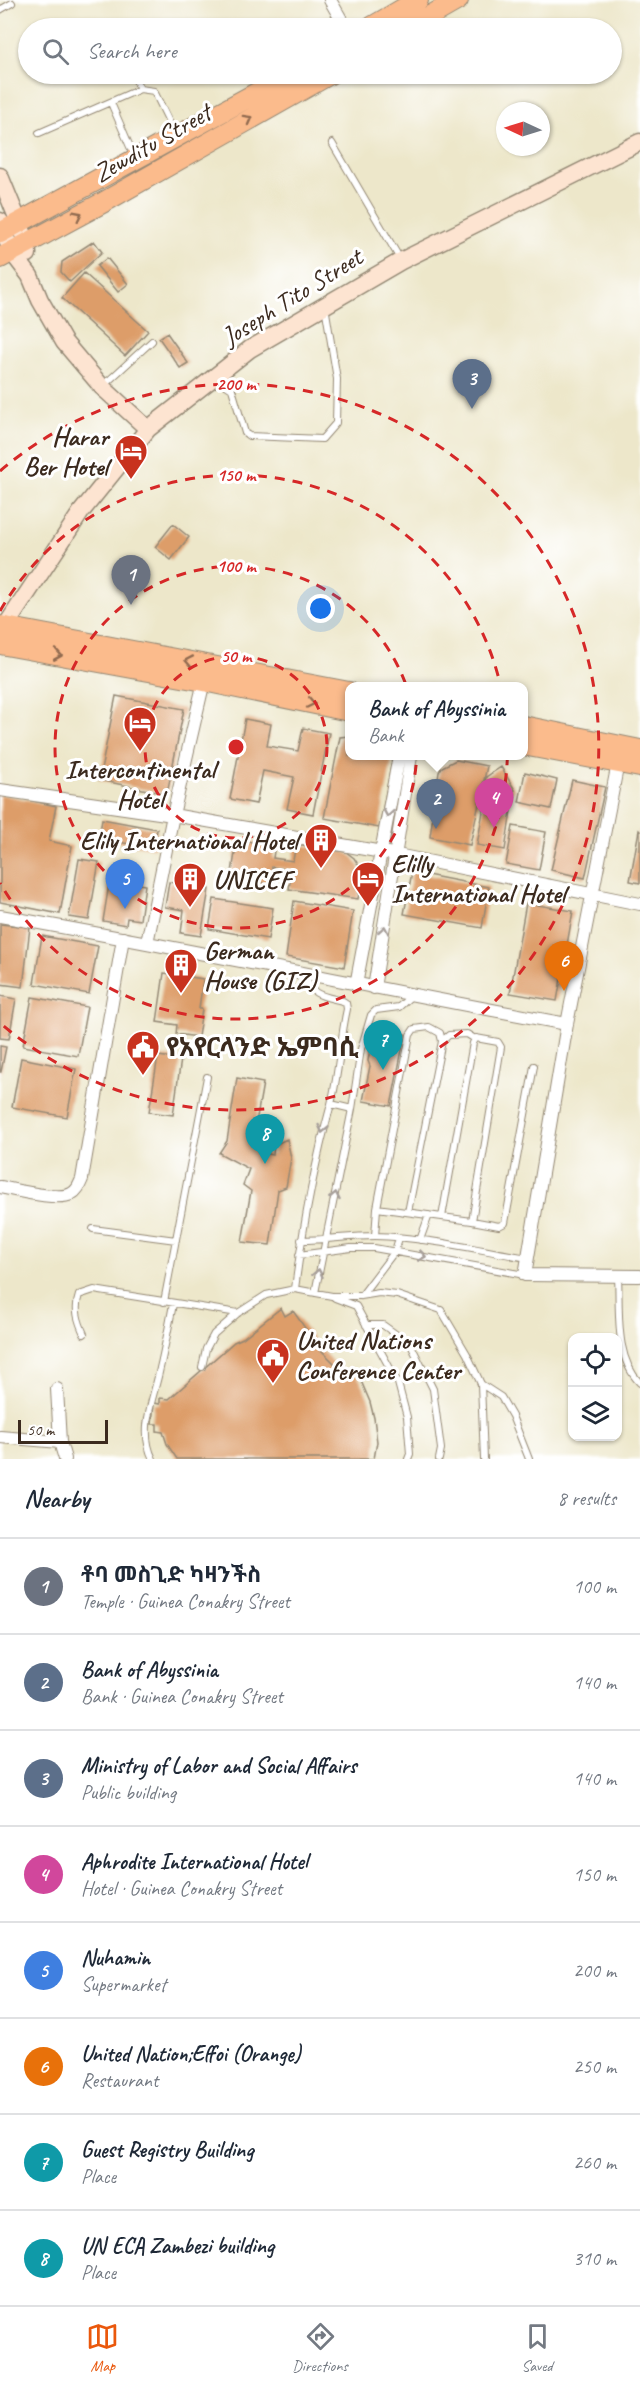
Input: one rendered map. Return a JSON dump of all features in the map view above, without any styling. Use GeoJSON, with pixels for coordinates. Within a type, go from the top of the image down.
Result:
{"type":"FeatureCollection","features":[{"type":"Feature","properties":{"kind":"main road"},"geometry":{"type":"LineString","coordinates":[[387,18],[418,0]]}},
{"type":"Feature","properties":{"kind":"main road"},"geometry":{"type":"LineString","coordinates":[[426,18],[458,0]]}},
{"type":"Feature","properties":{"kind":"main road","name":"Zewditu Street"},"geometry":{"type":"LineString","coordinates":[[5,227],[136,159],[272,84]]}},
{"type":"Feature","properties":{"kind":"main road","name":"Zewditu Street"},"geometry":{"type":"LineString","coordinates":[[13,250],[104,202],[312,84]]}},
{"type":"Feature","properties":{"kind":"main road","name":"Joseph Tito Street"},"geometry":{"type":"LineString","coordinates":[[1,634],[81,512],[148,429],[250,349],[401,261],[640,142]]}},
{"type":"Feature","properties":{"kind":"main road"},"geometry":{"type":"LineString","coordinates":[[0,176],[5,227],[13,250],[30,276],[40,300],[64,342],[102,387],[148,429]]}},
{"type":"Feature","properties":{"kind":"main road"},"geometry":{"type":"LineString","coordinates":[[1,634],[204,681],[345,692]]}},
{"type":"Feature","properties":{"kind":"main road"},"geometry":{"type":"LineString","coordinates":[[1,634],[268,685],[345,710]]}},
{"type":"Feature","properties":{"kind":"main road"},"geometry":{"type":"LineString","coordinates":[[528,728],[618,763],[640,767]]}},
{"type":"Feature","properties":{"kind":"main road"},"geometry":{"type":"LineString","coordinates":[[528,745],[575,745],[640,750]]}},
{"type":"Feature","properties":{"kind":"street"},"geometry":{"type":"LineString","coordinates":[[330,0],[340,18]]}},
{"type":"Feature","properties":{"kind":"street"},"geometry":{"type":"LineString","coordinates":[[147,944],[173,815],[204,681]]}},
{"type":"Feature","properties":{"kind":"street"},"geometry":{"type":"LineString","coordinates":[[356,985],[398,760]]}},
{"type":"Feature","properties":{"kind":"street"},"geometry":{"type":"LineString","coordinates":[[374,988],[410,760]]}},
{"type":"Feature","properties":{"kind":"street"},"geometry":{"type":"LineString","coordinates":[[618,763],[567,1024],[525,1275],[640,1276]]}},
{"type":"Feature","properties":{"kind":"street"},"geometry":{"type":"LineString","coordinates":[[0,790],[173,815],[382,852],[640,904]]}},
{"type":"Feature","properties":{"kind":"street"},"geometry":{"type":"LineString","coordinates":[[0,916],[567,1024]]}},
{"type":"Feature","properties":{"kind":"street"},"geometry":{"type":"LineString","coordinates":[[0,1187],[51,1196],[68,1196],[77,1190],[82,1179],[123,938]]}},
{"type":"Feature","properties":{"kind":"street"},"geometry":{"type":"LineString","coordinates":[[57,1389],[60,1442],[65,1459]]}},
{"type":"Feature","properties":{"kind":"street"},"geometry":{"type":"LineString","coordinates":[[0,1437],[60,1442]]}},
{"type":"Feature","properties":{"kind":"lane"},"geometry":{"type":"LineString","coordinates":[[0,10],[12,3]]}},
{"type":"Feature","properties":{"kind":"lane"},"geometry":{"type":"LineString","coordinates":[[138,84],[140,89]]}},
{"type":"Feature","properties":{"kind":"lane"},"geometry":{"type":"LineString","coordinates":[[39,133],[140,89],[154,91],[176,136]]}},
{"type":"Feature","properties":{"kind":"lane"},"geometry":{"type":"LineString","coordinates":[[111,103],[136,159]]}},
{"type":"Feature","properties":{"kind":"lane"},"geometry":{"type":"LineString","coordinates":[[332,143],[401,261]]}},
{"type":"Feature","properties":{"kind":"lane"},"geometry":{"type":"LineString","coordinates":[[215,377],[232,389],[245,433],[249,436],[322,439],[336,423],[337,379],[325,305]]}},
{"type":"Feature","properties":{"kind":"lane"},"geometry":{"type":"LineString","coordinates":[[102,387],[152,341]]}},
{"type":"Feature","properties":{"kind":"lane"},"geometry":{"type":"LineString","coordinates":[[296,1289],[301,1240],[315,1162],[330,1104],[347,1009],[346,1003],[312,991],[305,975]]}},
{"type":"Feature","properties":{"kind":"lane"},"geometry":{"type":"LineString","coordinates":[[315,1293],[352,1108],[361,1049],[371,1015],[376,1010],[399,1007],[412,995]]}},
{"type":"Feature","properties":{"kind":"lane"},"geometry":{"type":"LineString","coordinates":[[375,1236],[376,1208],[410,1035],[414,1029],[429,1027],[440,1033],[442,1041],[408,1212]]}},
{"type":"Feature","properties":{"kind":"lane"},"geometry":{"type":"LineString","coordinates":[[442,1041],[449,1035],[467,1034],[475,1039],[498,1042],[501,1047],[471,1221]]}},
{"type":"Feature","properties":{"kind":"lane"},"geometry":{"type":"LineString","coordinates":[[442,1217],[475,1039]]}},
{"type":"Feature","properties":{"kind":"lane"},"geometry":{"type":"LineString","coordinates":[[376,1208],[498,1226],[505,1223],[534,1066]]}},
{"type":"Feature","properties":{"kind":"lane"},"geometry":{"type":"LineString","coordinates":[[164,1302],[207,1077]]}},
{"type":"Feature","properties":{"kind":"lane"},"geometry":{"type":"LineString","coordinates":[[330,1104],[352,1108]]}},
{"type":"Feature","properties":{"kind":"lane"},"geometry":{"type":"LineString","coordinates":[[420,1240],[429,1215]]}},
{"type":"Feature","properties":{"kind":"lane"},"geometry":{"type":"LineString","coordinates":[[93,1229],[176,1240]]}},
{"type":"Feature","properties":{"kind":"lane"},"geometry":{"type":"LineString","coordinates":[[301,1240],[375,1236],[420,1240],[528,1258]]}},
{"type":"Feature","properties":{"kind":"lane"},"geometry":{"type":"LineString","coordinates":[[361,1296],[395,1251],[399,1238]]}},
{"type":"Feature","properties":{"kind":"lane"},"geometry":{"type":"LineString","coordinates":[[300,1255],[351,1248],[395,1251],[525,1275]]}},
{"type":"Feature","properties":{"kind":"lane"},"geometry":{"type":"LineString","coordinates":[[618,1276],[623,1356],[640,1383]]}},
{"type":"Feature","properties":{"kind":"lane"},"geometry":{"type":"LineString","coordinates":[[202,1367],[206,1349],[214,1334],[238,1313],[266,1295],[296,1289],[332,1296],[361,1296],[379,1293],[397,1295],[441,1310],[467,1354],[481,1384],[484,1459]]}},
{"type":"Feature","properties":{"kind":"lane"},"geometry":{"type":"LineString","coordinates":[[84,1334],[76,1312],[79,1295],[94,1290],[106,1290],[173,1304],[238,1313]]}},
{"type":"Feature","properties":{"kind":"lane"},"geometry":{"type":"LineString","coordinates":[[332,1296],[356,1306],[398,1383],[407,1417],[410,1454],[408,1459]]}},
{"type":"Feature","properties":{"kind":"lane"},"geometry":{"type":"LineString","coordinates":[[153,1459],[148,1448],[149,1414],[173,1304]]}},
{"type":"Feature","properties":{"kind":"lane"},"geometry":{"type":"LineString","coordinates":[[366,1325],[383,1325],[411,1345],[433,1389],[441,1449],[439,1459]]}},
{"type":"Feature","properties":{"kind":"lane"},"geometry":{"type":"LineString","coordinates":[[481,1384],[501,1397],[512,1416],[529,1459]]}},
{"type":"Feature","properties":{"kind":"building"},"geometry":{"type":"Polygon","coordinates":[[[94,241],[102,252],[70,282],[61,272],[62,262],[94,241]]]}},
{"type":"Feature","properties":{"kind":"building"},"geometry":{"type":"Polygon","coordinates":[[[107,258],[128,284],[118,292],[97,266],[107,258]]]}},
{"type":"Feature","properties":{"kind":"building"},"geometry":{"type":"Polygon","coordinates":[[[84,273],[148,331],[125,356],[62,298],[84,273]]]}},
{"type":"Feature","properties":{"kind":"building"},"geometry":{"type":"Polygon","coordinates":[[[167,333],[188,363],[180,368],[159,338],[167,333]]]}},
{"type":"Feature","properties":{"kind":"building"},"geometry":{"type":"Polygon","coordinates":[[[173,524],[189,537],[171,560],[155,547],[173,524]]]}},
{"type":"Feature","properties":{"kind":"building","name":"Intercontinental Hotel"},"geometry":{"type":"Polygon","coordinates":[[[116,696],[184,709],[167,794],[99,780],[116,696]]]}},
{"type":"Feature","properties":{"kind":"building"},"geometry":{"type":"Polygon","coordinates":[[[245,719],[271,724],[267,746],[298,751],[303,728],[329,733],[313,814],[287,809],[294,777],[263,771],[256,804],[230,799],[245,719]]]}},
{"type":"Feature","properties":{"kind":"building"},"geometry":{"type":"Polygon","coordinates":[[[345,736],[345,760],[392,760],[379,828],[324,818],[340,737],[345,736]]]}},
{"type":"Feature","properties":{"kind":"building"},"geometry":{"type":"Polygon","coordinates":[[[456,760],[487,766],[470,845],[430,837],[439,772],[442,767],[456,760]]]}},
{"type":"Feature","properties":{"kind":"building"},"geometry":{"type":"Polygon","coordinates":[[[501,767],[515,790],[492,805],[484,793],[486,777],[501,767]]]}},
{"type":"Feature","properties":{"kind":"building"},"geometry":{"type":"Polygon","coordinates":[[[525,772],[557,780],[551,809],[519,802],[525,772]]]}},
{"type":"Feature","properties":{"kind":"building"},"geometry":{"type":"Polygon","coordinates":[[[572,780],[605,787],[585,878],[551,870],[572,780]]]}},
{"type":"Feature","properties":{"kind":"building"},"geometry":{"type":"Polygon","coordinates":[[[0,794],[56,806],[49,841],[72,846],[60,914],[0,902],[0,794]]]}},
{"type":"Feature","properties":{"kind":"building"},"geometry":{"type":"Polygon","coordinates":[[[484,806],[511,811],[505,850],[477,845],[484,806]]]}},
{"type":"Feature","properties":{"kind":"building"},"geometry":{"type":"Polygon","coordinates":[[[102,819],[157,829],[154,848],[99,839],[102,819]]]}},
{"type":"Feature","properties":{"kind":"building"},"geometry":{"type":"Polygon","coordinates":[[[513,826],[546,832],[539,870],[506,864],[513,826]]]}},
{"type":"Feature","properties":{"kind":"building"},"geometry":{"type":"Polygon","coordinates":[[[640,831],[640,883],[630,881],[640,831]]]}},
{"type":"Feature","properties":{"kind":"building","name":"Elily International Hotel"},"geometry":{"type":"Polygon","coordinates":[[[237,840],[275,845],[273,858],[293,861],[296,844],[346,852],[354,858],[362,876],[358,899],[289,889],[292,870],[272,867],[269,884],[231,879],[237,840]]]}},
{"type":"Feature","properties":{"kind":"building"},"geometry":{"type":"Polygon","coordinates":[[[79,859],[99,862],[89,920],[69,917],[79,859]]]}},
{"type":"Feature","properties":{"kind":"building"},"geometry":{"type":"Polygon","coordinates":[[[111,872],[135,876],[134,883],[145,885],[140,920],[127,918],[126,925],[103,921],[111,872]]]}},
{"type":"Feature","properties":{"kind":"building"},"geometry":{"type":"Polygon","coordinates":[[[412,872],[489,887],[482,928],[404,914],[412,872]]]}},
{"type":"Feature","properties":{"kind":"building","name":"UNICEF"},"geometry":{"type":"Polygon","coordinates":[[[169,882],[209,889],[201,936],[181,933],[184,910],[165,907],[169,882]]]}},
{"type":"Feature","properties":{"kind":"building"},"geometry":{"type":"Polygon","coordinates":[[[214,899],[273,908],[268,939],[209,929],[214,899]]]}},
{"type":"Feature","properties":{"kind":"building"},"geometry":{"type":"Polygon","coordinates":[[[294,901],[353,911],[344,967],[286,957],[294,901]]]}},
{"type":"Feature","properties":{"kind":"building"},"geometry":{"type":"Polygon","coordinates":[[[526,903],[573,911],[557,1001],[510,993],[526,903]]]}},
{"type":"Feature","properties":{"kind":"building"},"geometry":{"type":"Polygon","coordinates":[[[0,924],[30,927],[23,987],[0,984],[0,924]]]}},
{"type":"Feature","properties":{"kind":"building"},"geometry":{"type":"Polygon","coordinates":[[[42,936],[98,946],[89,994],[34,984],[42,936]]]}},
{"type":"Feature","properties":{"kind":"building","name":"German House (GIZ)"},"geometry":{"type":"Polygon","coordinates":[[[164,973],[203,979],[198,1037],[176,1034],[177,1025],[157,1022],[164,973]]]}},
{"type":"Feature","properties":{"kind":"building"},"geometry":{"type":"Polygon","coordinates":[[[0,996],[16,999],[9,1039],[0,1038],[0,996]]]}},
{"type":"Feature","properties":{"kind":"building"},"geometry":{"type":"Polygon","coordinates":[[[32,997],[87,1007],[78,1056],[23,1046],[32,997]]]}},
{"type":"Feature","properties":{"kind":"building"},"geometry":{"type":"Polygon","coordinates":[[[388,1031],[405,1034],[391,1106],[363,1101],[370,1066],[368,1061],[372,1036],[375,1033],[381,1034],[388,1031]]]}},
{"type":"Feature","properties":{"kind":"building"},"geometry":{"type":"Polygon","coordinates":[[[0,1046],[6,1047],[1,1072],[0,1072],[0,1046]]]}},
{"type":"Feature","properties":{"kind":"building"},"geometry":{"type":"Polygon","coordinates":[[[158,1056],[181,1059],[173,1115],[149,1112],[158,1056]]]}},
{"type":"Feature","properties":{"kind":"building"},"geometry":{"type":"Polygon","coordinates":[[[21,1058],[76,1069],[67,1117],[12,1107],[21,1058]]]}},
{"type":"Feature","properties":{"kind":"building"},"geometry":{"type":"Polygon","coordinates":[[[237,1078],[263,1083],[254,1134],[261,1137],[258,1152],[273,1155],[274,1145],[287,1139],[291,1158],[286,1187],[278,1190],[270,1245],[242,1242],[251,1191],[243,1185],[249,1169],[219,1153],[227,1141],[237,1078]]]}},
{"type":"Feature","properties":{"kind":"building","name":"United Nations Conference Center"},"geometry":{"type":"Polygon","coordinates":[[[281,1308],[285,1316],[293,1311],[320,1349],[334,1363],[339,1374],[345,1370],[350,1377],[355,1373],[361,1381],[374,1418],[377,1442],[374,1459],[177,1459],[167,1444],[163,1432],[157,1431],[157,1424],[152,1424],[154,1403],[160,1404],[160,1398],[169,1399],[234,1342],[243,1338],[281,1308]]]}},
{"type":"Feature","properties":{"kind":"place","name":"Ministry of Labor and Social Affairs"},"geometry":{"type":"Point","coordinates":[472,409]}},
{"type":"Feature","properties":{"kind":"place","name":"Harar Ber Hotel"},"geometry":{"type":"Point","coordinates":[131,480]}},
{"type":"Feature","properties":{"kind":"place","name":"ቶባ መስጊድ ካዛንችስ"},"geometry":{"type":"Point","coordinates":[131,605]}},
{"type":"Feature","properties":{"kind":"place","name":"Intercontinental Hotel"},"geometry":{"type":"Point","coordinates":[140,752]}},
{"type":"Feature","properties":{"kind":"place","name":"Aphrodite International Hotel"},"geometry":{"type":"Point","coordinates":[494,828]}},
{"type":"Feature","properties":{"kind":"place","name":"Bank of Abyssinia"},"geometry":{"type":"Point","coordinates":[436,829]}},
{"type":"Feature","properties":{"kind":"place","name":"Elily International Hotel"},"geometry":{"type":"Point","coordinates":[321,869]}},
{"type":"Feature","properties":{"kind":"place","name":"Elilly International Hotel"},"geometry":{"type":"Point","coordinates":[368,907]}},
{"type":"Feature","properties":{"kind":"place","name":"UNICEF"},"geometry":{"type":"Point","coordinates":[190,908]}},
{"type":"Feature","properties":{"kind":"place","name":"Nuhamin"},"geometry":{"type":"Point","coordinates":[125,909]}},
{"type":"Feature","properties":{"kind":"place","name":"United Nation;Effoi (Orange)"},"geometry":{"type":"Point","coordinates":[564,991]}},
{"type":"Feature","properties":{"kind":"place","name":"German House (GIZ)"},"geometry":{"type":"Point","coordinates":[181,994]}},
{"type":"Feature","properties":{"kind":"place","name":"Guest Registry Building"},"geometry":{"type":"Point","coordinates":[383,1070]}},
{"type":"Feature","properties":{"kind":"place","name":"የአየርላንድ ኤምባሲ"},"geometry":{"type":"Point","coordinates":[143,1076]}},
{"type":"Feature","properties":{"kind":"place","name":"UN ECA Zambezi building"},"geometry":{"type":"Point","coordinates":[265,1164]}},
{"type":"Feature","properties":{"kind":"place","name":"United Nations Conference Center"},"geometry":{"type":"Point","coordinates":[273,1384]}}]}
